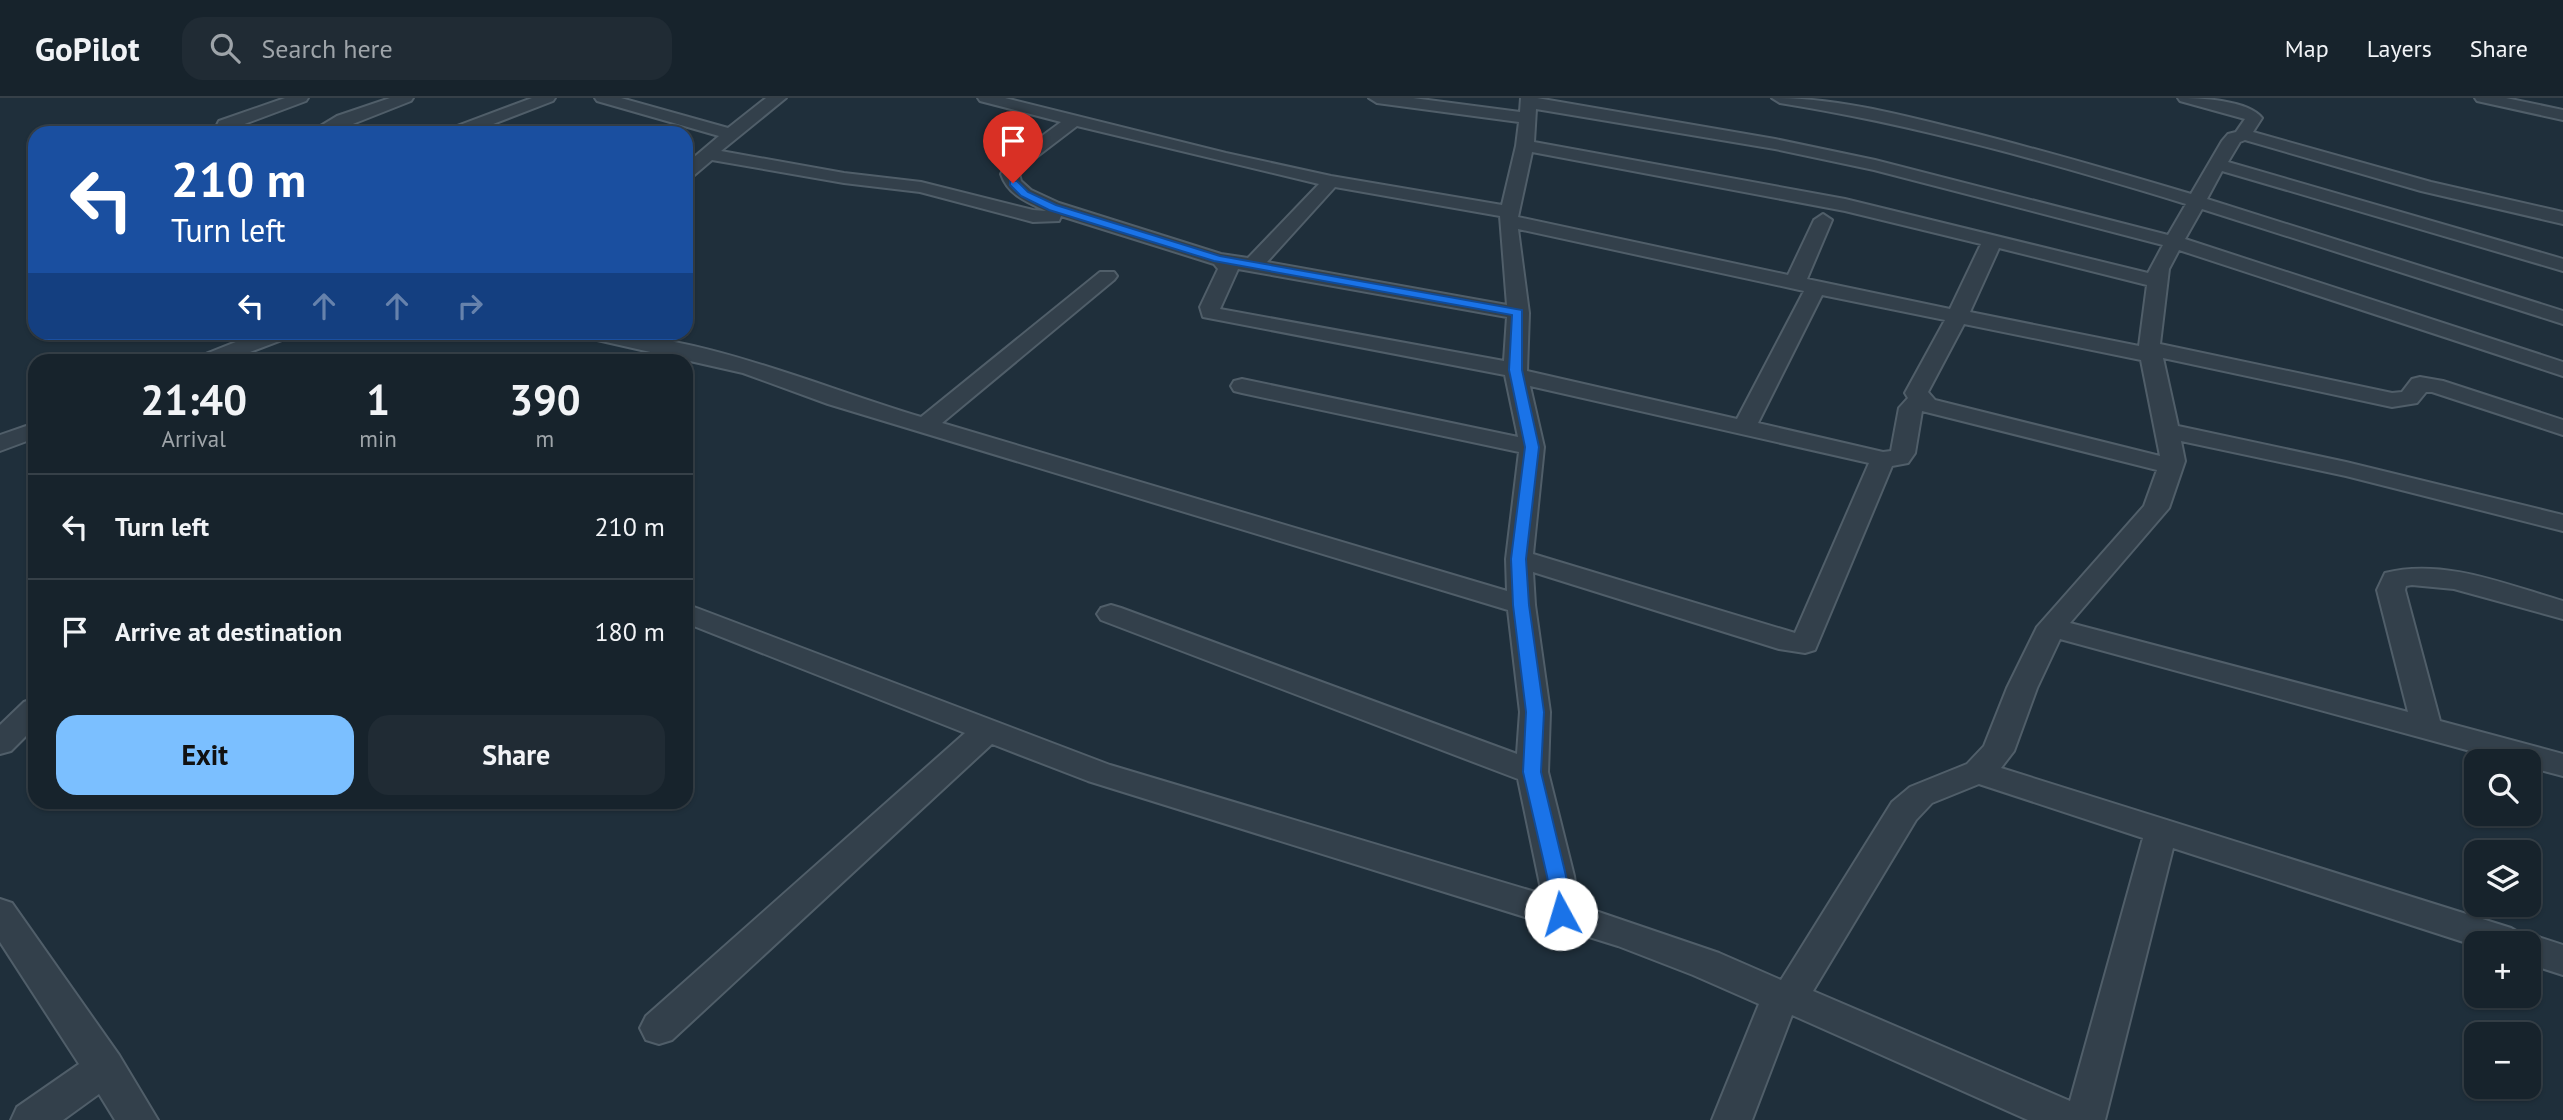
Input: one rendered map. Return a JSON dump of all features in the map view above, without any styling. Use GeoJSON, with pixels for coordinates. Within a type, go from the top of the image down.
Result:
{"type":"FeatureCollection","features":[{"type":"Feature","properties":{"kind":"street"},"geometry":{"type":"LineString","coordinates":[[225,125],[300,98]]}},
{"type":"Feature","properties":{"kind":"street"},"geometry":{"type":"LineString","coordinates":[[331,126],[405,98]]}},
{"type":"Feature","properties":{"kind":"street"},"geometry":{"type":"LineString","coordinates":[[473,126],[547,98]]}},
{"type":"Feature","properties":{"kind":"street"},"geometry":{"type":"LineString","coordinates":[[603,98],[731,134]]}},
{"type":"Feature","properties":{"kind":"street"},"geometry":{"type":"LineString","coordinates":[[693,167],[762,107],[778,98]]}},
{"type":"Feature","properties":{"kind":"street"},"geometry":{"type":"LineString","coordinates":[[986,98],[1048,114],[1070,112],[1331,181],[1508,216],[1957,317],[2392,400],[2409,398],[2420,384],[2435,386],[2563,428]]}},
{"type":"Feature","properties":{"kind":"street"},"geometry":{"type":"LineString","coordinates":[[1377,98],[1528,106],[1824,153],[2174,242],[2563,369]]}},
{"type":"Feature","properties":{"kind":"street"},"geometry":{"type":"LineString","coordinates":[[1780,98],[1931,125],[2197,201],[2563,318]]}},
{"type":"Feature","properties":{"kind":"street"},"geometry":{"type":"LineString","coordinates":[[2186,98],[2247,124],[2427,187],[2563,218]]}},
{"type":"Feature","properties":{"kind":"street"},"geometry":{"type":"LineString","coordinates":[[1732,1120],[1786,997],[1904,811],[1922,795],[1978,772],[1998,751],[2022,688],[2050,627],[2156,508],[2172,466],[2150,352],[2159,269],[2217,164],[2247,124],[2257,98]]}},
{"type":"Feature","properties":{"kind":"street"},"geometry":{"type":"LineString","coordinates":[[2483,98],[2563,115]]}},
{"type":"Feature","properties":{"kind":"street"},"geometry":{"type":"LineString","coordinates":[[1528,106],[1525,146],[1508,216],[1518,313],[1516,373],[1532,447],[1519,559],[1521,605],[1534,691],[1532,772],[1557,876],[1561,914]]}},
{"type":"Feature","properties":{"kind":"street"},"geometry":{"type":"LineString","coordinates":[[1070,112],[1014,165],[1010,174],[1013,183],[1025,194],[1067,213],[1218,259],[1518,313]]}},
{"type":"Feature","properties":{"kind":"street"},"geometry":{"type":"LineString","coordinates":[[1525,146],[1845,205],[2157,281]]}},
{"type":"Feature","properties":{"kind":"street"},"geometry":{"type":"LineString","coordinates":[[708,154],[853,179],[921,187],[1041,217],[1067,213]]}},
{"type":"Feature","properties":{"kind":"street"},"geometry":{"type":"LineString","coordinates":[[2217,164],[2563,265]]}},
{"type":"Feature","properties":{"kind":"street"},"geometry":{"type":"LineString","coordinates":[[1253,265],[1331,181]]}},
{"type":"Feature","properties":{"kind":"street"},"geometry":{"type":"LineString","coordinates":[[1744,427],[1806,285],[1823,220]]}},
{"type":"Feature","properties":{"kind":"street"},"geometry":{"type":"LineString","coordinates":[[1925,402],[1916,393],[1957,317],[1993,240]]}},
{"type":"Feature","properties":{"kind":"street"},"geometry":{"type":"LineString","coordinates":[[1218,259],[1225,263],[1228,269],[1210,307],[1210,313],[1213,315],[1516,373],[1883,458],[1893,459],[1903,453],[1912,403],[1925,402],[2037,435],[2172,466]]}},
{"type":"Feature","properties":{"kind":"street"},"geometry":{"type":"LineString","coordinates":[[924,426],[1107,276]]}},
{"type":"Feature","properties":{"kind":"street"},"geometry":{"type":"LineString","coordinates":[[226,354],[262,340]]}},
{"type":"Feature","properties":{"kind":"street"},"geometry":{"type":"LineString","coordinates":[[627,340],[689,354]]}},
{"type":"Feature","properties":{"kind":"street"},"geometry":{"type":"LineString","coordinates":[[693,355],[750,368],[836,400],[1521,605]]}},
{"type":"Feature","properties":{"kind":"street"},"geometry":{"type":"LineString","coordinates":[[1242,386],[1532,447]]}},
{"type":"Feature","properties":{"kind":"street"},"geometry":{"type":"LineString","coordinates":[[2167,431],[2346,469],[2563,523]]}},
{"type":"Feature","properties":{"kind":"street"},"geometry":{"type":"LineString","coordinates":[[0,444],[28,433]]}},
{"type":"Feature","properties":{"kind":"street"},"geometry":{"type":"LineString","coordinates":[[1519,559],[1789,642],[1805,643],[1883,458]]}},
{"type":"Feature","properties":{"kind":"street"},"geometry":{"type":"LineString","coordinates":[[2427,728],[2391,590],[2395,579],[2420,575],[2442,578],[2563,610]]}},
{"type":"Feature","properties":{"kind":"street"},"geometry":{"type":"LineString","coordinates":[[1111,614],[1532,772]]}},
{"type":"Feature","properties":{"kind":"street"},"geometry":{"type":"LineString","coordinates":[[693,615],[1099,773],[1625,934],[1786,997],[2071,1120]]}},
{"type":"Feature","properties":{"kind":"street"},"geometry":{"type":"LineString","coordinates":[[2050,627],[2563,765]]}},
{"type":"Feature","properties":{"kind":"street"},"geometry":{"type":"LineString","coordinates":[[0,743],[20,712]]}},
{"type":"Feature","properties":{"kind":"street"},"geometry":{"type":"LineString","coordinates":[[659,1028],[989,729]]}},
{"type":"Feature","properties":{"kind":"street"},"geometry":{"type":"LineString","coordinates":[[1978,772],[2474,931]]}},
{"type":"Feature","properties":{"kind":"street"},"geometry":{"type":"LineString","coordinates":[[2085,1120],[2161,831]]}},
{"type":"Feature","properties":{"kind":"street"},"geometry":{"type":"LineString","coordinates":[[0,913],[138,1120]]}},
{"type":"Feature","properties":{"kind":"street"},"geometry":{"type":"LineString","coordinates":[[2541,953],[2563,960]]}},
{"type":"Feature","properties":{"kind":"street"},"geometry":{"type":"LineString","coordinates":[[31,1120],[104,1067]]}},
{"type":"Feature","properties":{"kind":"route"},"geometry":{"type":"LineString","coordinates":[[1013,183],[1025,194],[1052,208],[1218,259],[1518,313],[1515,370],[1532,447],[1519,559],[1521,605],[1534,691],[1532,772],[1557,876],[1561,914]]}}]}
